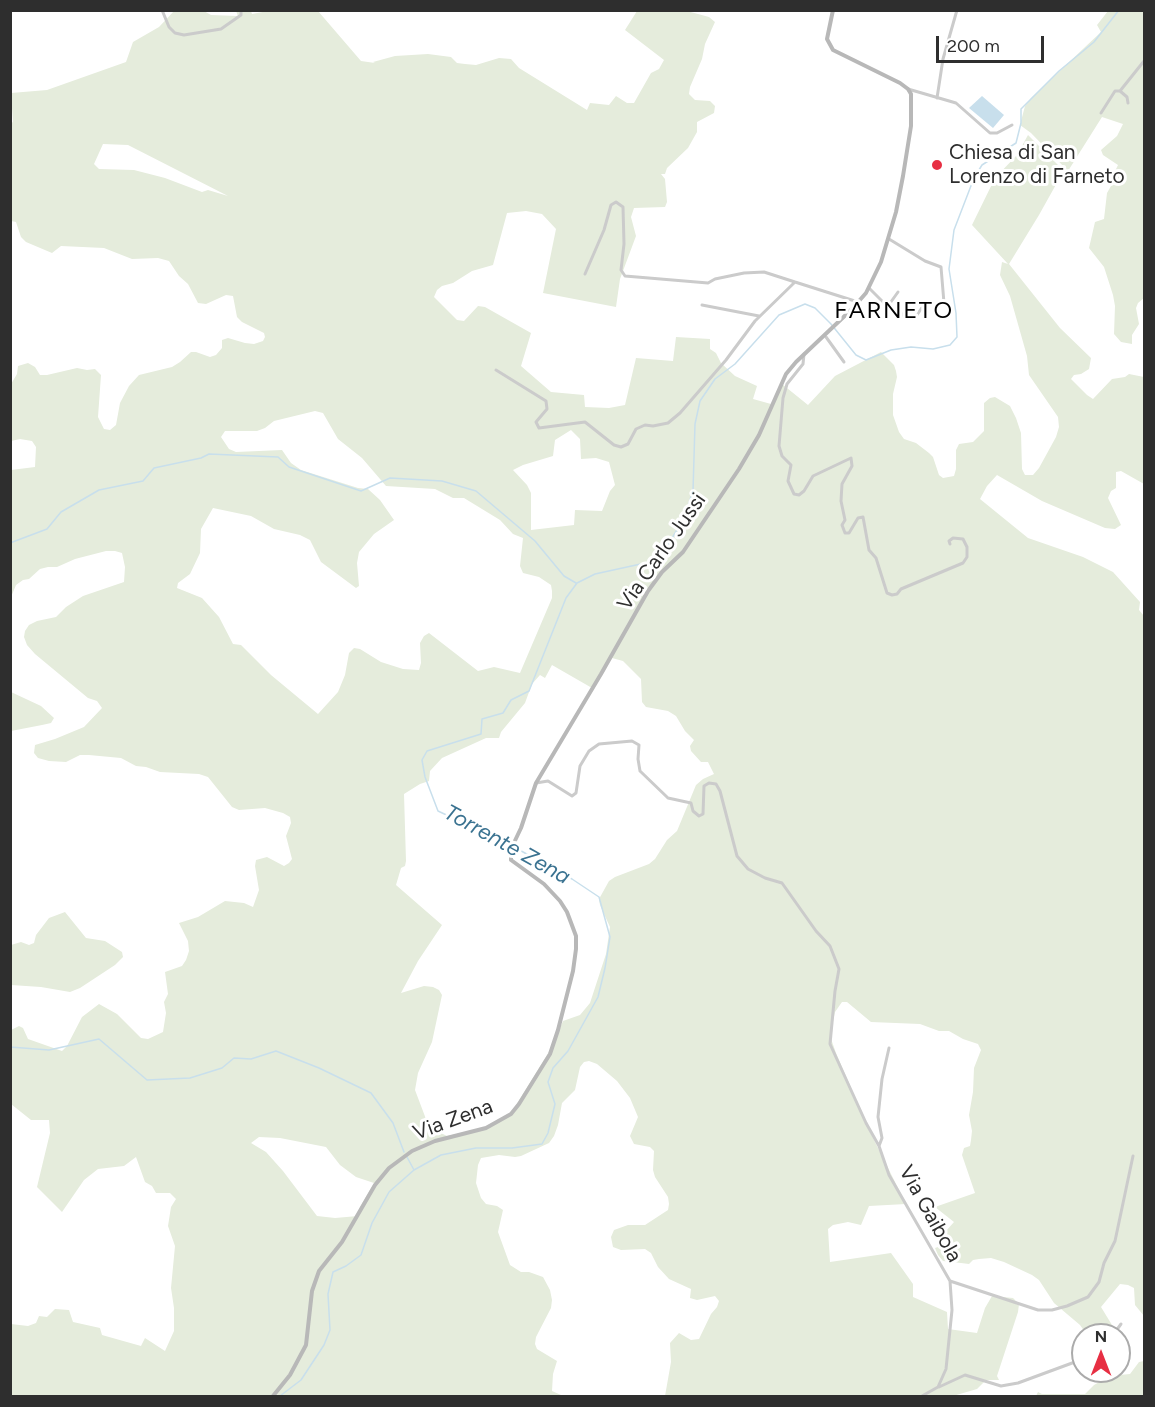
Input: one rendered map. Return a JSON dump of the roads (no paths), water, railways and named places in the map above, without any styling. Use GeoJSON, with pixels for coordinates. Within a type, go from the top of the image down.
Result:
{"type":"FeatureCollection","features":[{"type":"Feature","properties":{"kind":"street"},"geometry":{"type":"LineString","coordinates":[[162,10],[169,27],[175,33],[184,35],[221,30],[241,15],[241,10]]}},
{"type":"Feature","properties":{"kind":"street"},"geometry":{"type":"LineString","coordinates":[[833,10],[827,39],[828,45],[833,50],[890,77],[908,89],[956,103],[990,133],[997,133],[1012,125]]}},
{"type":"Feature","properties":{"kind":"street"},"geometry":{"type":"LineString","coordinates":[[937,98],[943,59],[957,10]]}},
{"type":"Feature","properties":{"kind":"street"},"geometry":{"type":"LineString","coordinates":[[1101,112],[1115,91],[1120,91],[1144,61]]}},
{"type":"Feature","properties":{"kind":"street","name":"Via Carlo Jussi"},"geometry":{"type":"LineString","coordinates":[[517,838],[536,783],[549,758],[602,674],[648,591],[665,569],[683,552],[739,469],[759,435],[777,390],[786,375],[804,354],[827,335],[869,288],[889,239],[903,176],[911,126],[912,103],[908,89]]}},
{"type":"Feature","properties":{"kind":"street"},"geometry":{"type":"LineString","coordinates":[[1120,91],[1127,97],[1128,103]]}},
{"type":"Feature","properties":{"kind":"street"},"geometry":{"type":"LineString","coordinates":[[585,274],[604,230],[611,205],[616,202],[623,207],[624,244],[621,270],[625,276],[708,283],[715,279],[744,273],[764,272],[858,302]]}},
{"type":"Feature","properties":{"kind":"street"},"geometry":{"type":"LineString","coordinates":[[889,239],[926,261],[941,267],[944,303]]}},
{"type":"Feature","properties":{"kind":"street"},"geometry":{"type":"LineString","coordinates":[[496,370],[546,402],[547,408],[536,422],[539,428],[585,422],[614,445],[621,447],[628,444],[636,429],[645,424],[653,426],[668,423],[680,413],[760,316],[795,282]]}},
{"type":"Feature","properties":{"kind":"street"},"geometry":{"type":"LineString","coordinates":[[869,288],[899,318],[904,312],[915,318],[923,306]]}},
{"type":"Feature","properties":{"kind":"street"},"geometry":{"type":"LineString","coordinates":[[888,306],[898,292]]}},
{"type":"Feature","properties":{"kind":"street"},"geometry":{"type":"LineString","coordinates":[[702,305],[760,316]]}},
{"type":"Feature","properties":{"kind":"street"},"geometry":{"type":"LineString","coordinates":[[827,335],[844,362]]}},
{"type":"Feature","properties":{"kind":"street"},"geometry":{"type":"LineString","coordinates":[[804,354],[803,364],[787,384],[783,398],[779,446],[782,456],[791,465],[788,481],[794,494],[799,495],[813,476],[850,458],[852,466],[842,484],[841,501],[845,520],[842,525],[845,533],[849,533],[858,518],[863,517],[870,550],[876,558],[887,593],[892,595],[963,563],[967,557],[967,547],[963,539],[953,538],[950,544]]}},
{"type":"Feature","properties":{"kind":"street"},"geometry":{"type":"LineString","coordinates":[[536,783],[548,781],[572,796],[576,794],[580,766],[589,751],[599,744],[632,741],[639,745],[640,771],[668,798],[691,803],[693,811],[699,816],[703,814],[704,786],[709,783],[716,784],[720,791],[737,855],[748,869],[765,878],[782,883],[812,926],[830,946],[839,969],[830,1044],[879,1146]]}},
{"type":"Feature","properties":{"kind":"street","name":"Via Zena"},"geometry":{"type":"LineString","coordinates":[[273,1396],[290,1375],[306,1345],[309,1335],[312,1291],[319,1271],[342,1242],[375,1185],[389,1168],[412,1151],[435,1141],[486,1128],[511,1114],[550,1054],[573,970],[576,936],[560,901],[544,884],[511,861],[511,849],[517,838]]}},
{"type":"Feature","properties":{"kind":"street","name":"Via Gaibola"},"geometry":{"type":"LineString","coordinates":[[889,1048],[882,1078],[878,1117],[882,1138],[879,1146],[889,1175],[950,1281],[1038,1310],[1052,1310],[1088,1297],[1099,1282],[1104,1263],[1114,1241],[1133,1156]]}},
{"type":"Feature","properties":{"kind":"street"},"geometry":{"type":"LineString","coordinates":[[938,1387],[946,1369],[952,1310],[950,1281]]}},
{"type":"Feature","properties":{"kind":"street"},"geometry":{"type":"LineString","coordinates":[[922,1396],[964,1375],[1001,1386],[1018,1383],[1071,1363]]}},
{"type":"Feature","properties":{"kind":"water"},"geometry":{"type":"Polygon","coordinates":[[[982,96],[1004,115],[993,128],[969,108],[982,96]]]}},
{"type":"Feature","properties":{"kind":"waterway","name":"Torrente Zena"},"geometry":{"type":"LineString","coordinates":[[280,1396],[301,1380],[324,1345],[330,1330],[328,1294],[333,1272],[361,1255],[372,1223],[389,1192],[414,1170],[441,1155],[476,1148],[512,1148],[542,1144],[548,1133],[555,1104],[548,1082],[553,1068],[568,1051],[598,997],[605,968],[610,937],[599,897],[572,879],[514,847],[438,811],[425,777],[422,760],[427,751],[481,734],[482,719],[503,713],[511,700],[529,691],[566,598],[577,583],[595,574],[659,560],[684,518],[693,491],[695,424],[700,401],[715,379],[735,364],[779,315],[805,304],[815,308],[856,355],[866,360],[891,350],[911,347],[933,349],[950,345],[957,337],[956,313],[949,269],[954,230],[974,178],[982,165],[1016,143],[1021,123],[1021,109],[1059,71],[1094,42],[1119,10]]}},
{"type":"Feature","properties":{"kind":"waterway"},"geometry":{"type":"LineString","coordinates":[[10,543],[47,529],[61,512],[99,490],[143,481],[154,468],[201,458],[209,454],[278,457],[289,467],[361,491],[390,478],[442,481],[476,491],[535,541],[564,576],[576,583]]}},
{"type":"Feature","properties":{"kind":"waterway"},"geometry":{"type":"LineString","coordinates":[[10,1047],[49,1050],[99,1039],[147,1080],[190,1078],[222,1068],[234,1058],[251,1059],[276,1051],[319,1068],[371,1093],[393,1123],[404,1152]]}},
{"type":"Feature","properties":{"kind":"waterway"},"geometry":{"type":"LineString","coordinates":[[407,1157],[414,1170]]}},
{"type":"Feature","properties":{"kind":"place","name":"Chiesa di San Lorenzo di Farneto"},"geometry":{"type":"Point","coordinates":[937,165]}},
{"type":"Feature","properties":{"kind":"district","name":"FARNETO"},"geometry":{"type":"Point","coordinates":[894,311]}}]}
